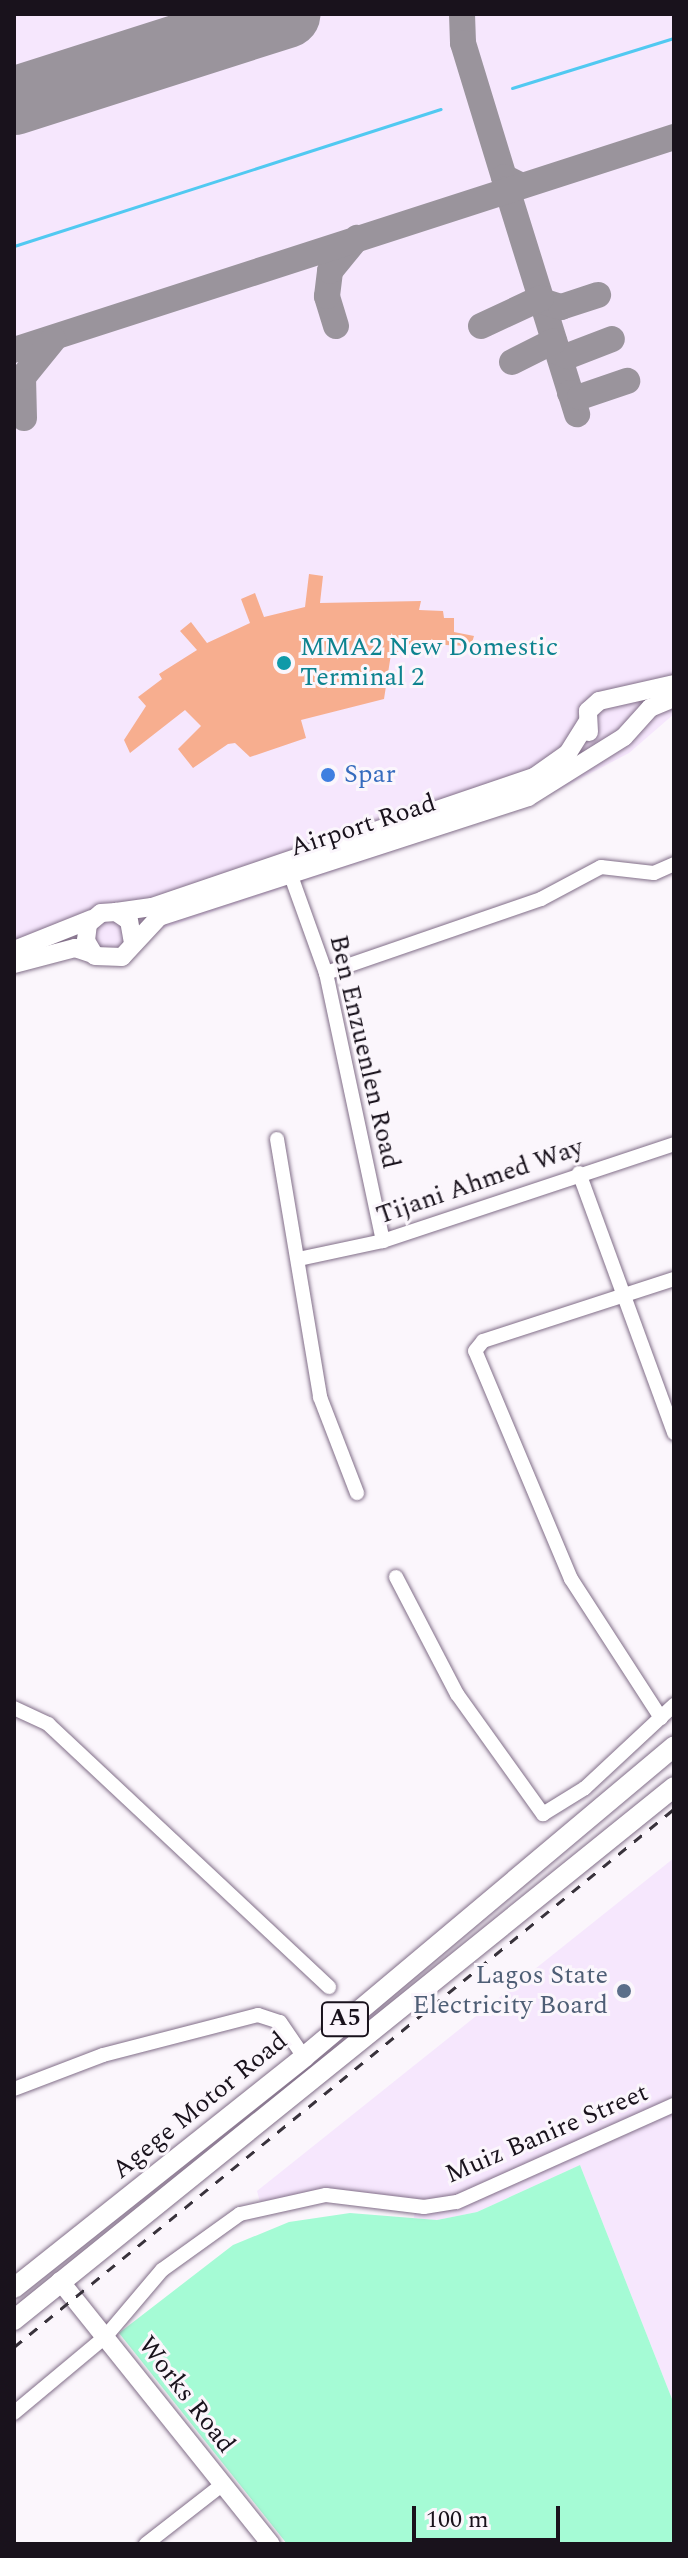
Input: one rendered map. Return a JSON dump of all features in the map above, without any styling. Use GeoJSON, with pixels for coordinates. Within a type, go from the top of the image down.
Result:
{"type":"FeatureCollection","features":[{"type":"Feature","properties":{"kind":"highway","name":"Agege Motor Road"},"geometry":{"type":"LineString","coordinates":[[14,2288],[304,2057],[674,1747]]}},
{"type":"Feature","properties":{"kind":"highway","name":"Agege Motor Road"},"geometry":{"type":"LineString","coordinates":[[14,2320],[317,2081],[674,1787]]}},
{"type":"Feature","properties":{"kind":"highway"},"geometry":{"type":"LineString","coordinates":[[608,1801],[626,1825]]}},
{"type":"Feature","properties":{"kind":"main road"},"geometry":{"type":"LineString","coordinates":[[674,684],[617,695],[588,711],[591,738],[607,746],[637,721],[674,698]]}},
{"type":"Feature","properties":{"kind":"main road"},"geometry":{"type":"LineString","coordinates":[[617,695],[632,702],[637,721]]}},
{"type":"Feature","properties":{"kind":"main road","name":"Airport Road"},"geometry":{"type":"LineString","coordinates":[[116,912],[152,907],[534,777],[568,753],[587,723]]}},
{"type":"Feature","properties":{"kind":"main road","name":"Airport Road"},"geometry":{"type":"LineString","coordinates":[[133,943],[159,917],[505,807],[607,746]]}},
{"type":"Feature","properties":{"kind":"main road"},"geometry":{"type":"LineString","coordinates":[[14,950],[94,917],[116,912],[133,928],[133,943],[122,957],[95,956],[75,948],[14,964]]}},
{"type":"Feature","properties":{"kind":"main road"},"geometry":{"type":"LineString","coordinates":[[94,917],[86,941],[95,956]]}},
{"type":"Feature","properties":{"kind":"main road","name":"Works Road"},"geometry":{"type":"LineString","coordinates":[[60,2281],[271,2544]]}},
{"type":"Feature","properties":{"kind":"street"},"geometry":{"type":"LineString","coordinates":[[326,973],[541,899],[601,867],[654,873],[674,864]]}},
{"type":"Feature","properties":{"kind":"street","name":"Ben Enzuenlen Road"},"geometry":{"type":"LineString","coordinates":[[291,876],[326,973],[383,1241]]}},
{"type":"Feature","properties":{"kind":"street"},"geometry":{"type":"LineString","coordinates":[[277,1139],[320,1397],[357,1493]]}},
{"type":"Feature","properties":{"kind":"street","name":"Tijani Ahmed Way"},"geometry":{"type":"LineString","coordinates":[[299,1259],[383,1241],[579,1173],[674,1144]]}},
{"type":"Feature","properties":{"kind":"street"},"geometry":{"type":"LineString","coordinates":[[579,1173],[674,1433]]}},
{"type":"Feature","properties":{"kind":"street"},"geometry":{"type":"LineString","coordinates":[[661,1718],[571,1579],[475,1351],[483,1341],[674,1279]]}},
{"type":"Feature","properties":{"kind":"street"},"geometry":{"type":"LineString","coordinates":[[396,1577],[457,1694],[543,1814],[585,1788],[674,1705]]}},
{"type":"Feature","properties":{"kind":"street"},"geometry":{"type":"LineString","coordinates":[[14,1708],[48,1724],[329,1987]]}},
{"type":"Feature","properties":{"kind":"street"},"geometry":{"type":"LineString","coordinates":[[17,2082],[258,2015],[280,2022],[304,2057]]}},
{"type":"Feature","properties":{"kind":"street","name":"Muiz Banire Street"},"geometry":{"type":"LineString","coordinates":[[14,2413],[106,2336],[162,2270],[240,2214],[326,2195],[424,2207],[457,2202],[674,2105]]}},
{"type":"Feature","properties":{"kind":"street"},"geometry":{"type":"LineString","coordinates":[[146,2544],[223,2484]]}},
{"type":"Feature","properties":{"kind":"shaded area"},"geometry":{"type":"Polygon","coordinates":[[[14,14],[674,14],[674,714],[629,753],[530,805],[155,931],[127,963],[107,966],[78,954],[14,968],[14,14]]]}},
{"type":"Feature","properties":{"kind":"shaded area"},"geometry":{"type":"Polygon","coordinates":[[[674,1858],[674,2404],[580,2165],[477,2212],[437,2220],[414,2218],[415,2203],[319,2191],[260,2202],[257,2191],[674,1858]]]}},
{"type":"Feature","properties":{"kind":"green space"},"geometry":{"type":"Polygon","coordinates":[[[580,2165],[674,2404],[674,2544],[287,2544],[119,2333],[233,2245],[289,2222],[350,2213],[437,2220],[477,2212],[580,2165]]]}},
{"type":"Feature","properties":{"kind":"building","name":"MMA2 New Domestic Terminal 2"},"geometry":{"type":"Polygon","coordinates":[[[309,574],[323,576],[320,603],[421,601],[419,610],[443,611],[444,618],[454,618],[454,632],[474,636],[471,646],[420,644],[418,652],[391,654],[384,699],[301,720],[306,738],[250,757],[235,743],[228,744],[193,768],[178,749],[201,726],[185,710],[130,753],[124,740],[146,706],[138,697],[162,679],[159,674],[197,650],[180,631],[191,622],[207,643],[250,623],[241,599],[255,593],[264,617],[305,607],[309,574]]]}},
{"type":"Feature","properties":{"kind":"waterway"},"geometry":{"type":"LineString","coordinates":[[512,88],[674,38]]}},
{"type":"Feature","properties":{"kind":"waterway"},"geometry":{"type":"LineString","coordinates":[[14,246],[441,109]]}},
{"type":"Feature","properties":{"kind":"taxiway"},"geometry":{"type":"LineString","coordinates":[[462,14],[463,43],[504,177],[520,185]]}},
{"type":"Feature","properties":{"kind":"taxiway"},"geometry":{"type":"LineString","coordinates":[[14,350],[674,137]]}},
{"type":"Feature","properties":{"kind":"taxiway"},"geometry":{"type":"LineString","coordinates":[[507,189],[577,414]]}},
{"type":"Feature","properties":{"kind":"taxiway"},"geometry":{"type":"LineString","coordinates":[[336,326],[327,296],[330,271],[357,238]]}},
{"type":"Feature","properties":{"kind":"taxiway"},"geometry":{"type":"LineString","coordinates":[[542,301],[561,307],[598,295]]}},
{"type":"Feature","properties":{"kind":"taxiway"},"geometry":{"type":"LineString","coordinates":[[481,326],[541,298]]}},
{"type":"Feature","properties":{"kind":"taxiway"},"geometry":{"type":"LineString","coordinates":[[558,352],[568,356],[612,339]]}},
{"type":"Feature","properties":{"kind":"taxiway"},"geometry":{"type":"LineString","coordinates":[[24,418],[23,377],[53,340]]}},
{"type":"Feature","properties":{"kind":"taxiway"},"geometry":{"type":"LineString","coordinates":[[512,362],[554,341]]}},
{"type":"Feature","properties":{"kind":"taxiway"},"geometry":{"type":"LineString","coordinates":[[570,393],[580,397],[627,381]]}},
{"type":"Feature","properties":{"kind":"runway"},"geometry":{"type":"LineString","coordinates":[[14,101],[286,14]]}},
{"type":"Feature","properties":{"kind":"railway"},"geometry":{"type":"LineString","coordinates":[[14,2347],[674,1809]]}},
{"type":"Feature","properties":{"kind":"place","name":"MMA2 New Domestic Terminal 2"},"geometry":{"type":"Point","coordinates":[284,663]}},
{"type":"Feature","properties":{"kind":"place","name":"Spar"},"geometry":{"type":"Point","coordinates":[328,775]}},
{"type":"Feature","properties":{"kind":"place","name":"Lagos State Electricity Board"},"geometry":{"type":"Point","coordinates":[624,1991]}}]}
